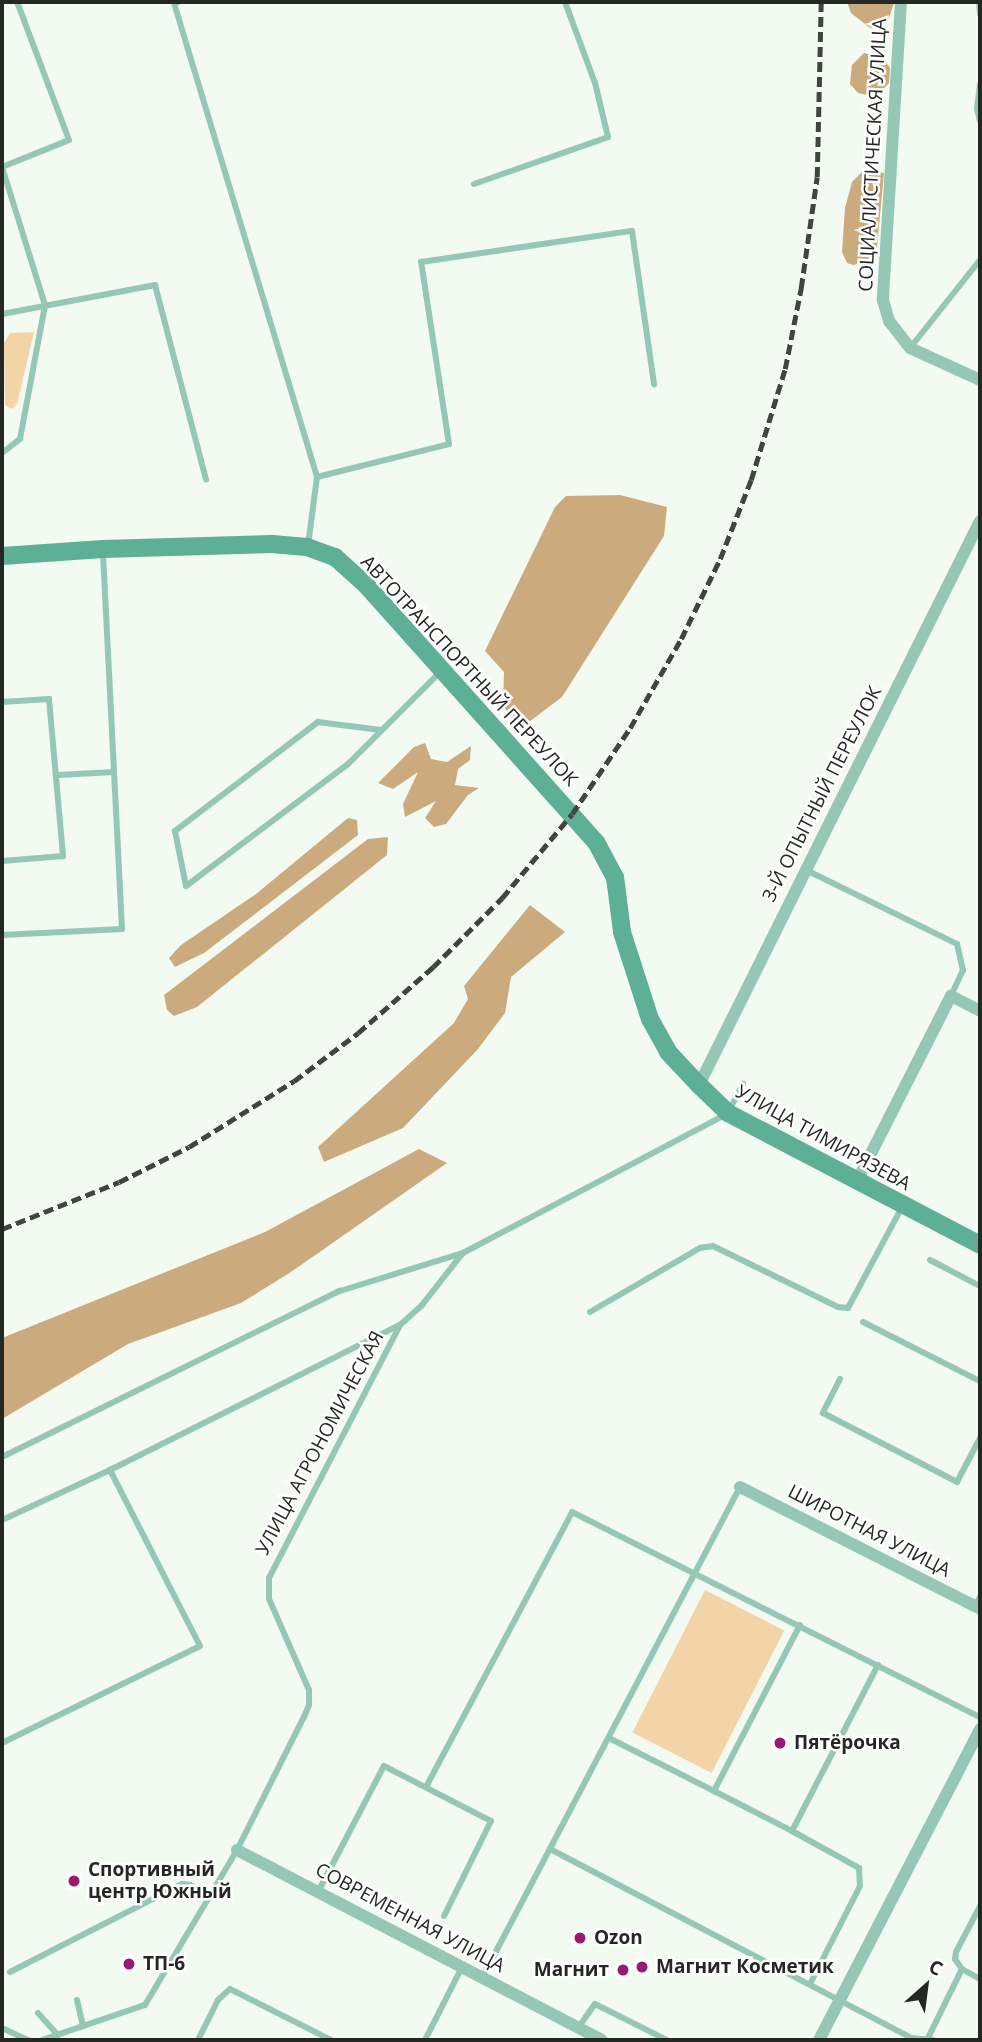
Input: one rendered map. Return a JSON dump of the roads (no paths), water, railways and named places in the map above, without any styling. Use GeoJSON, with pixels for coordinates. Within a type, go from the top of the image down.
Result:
{"type":"FeatureCollection","features":[{"type":"Feature","properties":{"kind":"main road","name":"АВТОТРАНСПОРТНЫЙ ПЕРЕУЛОК"},"geometry":{"type":"LineString","coordinates":[[2,556],[103,549],[272,544],[307,547],[335,558],[366,586],[572,814]]}},
{"type":"Feature","properties":{"kind":"main road","name":"УЛИЦА ТИМИРЯЗЕВА"},"geometry":{"type":"LineString","coordinates":[[572,814],[596,842],[615,877],[622,932],[650,1019],[668,1052],[699,1085],[728,1114],[980,1245]]}},
{"type":"Feature","properties":{"kind":"street","name":"СОЦИАЛИСТИЧЕСКАЯ УЛИЦА"},"geometry":{"type":"LineString","coordinates":[[901,2],[882,288],[885,310],[897,334],[911,348]]}},
{"type":"Feature","properties":{"kind":"street"},"geometry":{"type":"LineString","coordinates":[[911,348],[980,380]]}},
{"type":"Feature","properties":{"kind":"street","name":"3-Й ОПЫТНЫЙ ПЕРЕУЛОК"},"geometry":{"type":"LineString","coordinates":[[699,1085],[980,521]]}},
{"type":"Feature","properties":{"kind":"street"},"geometry":{"type":"LineString","coordinates":[[857,1181],[951,996],[980,1011]]}},
{"type":"Feature","properties":{"kind":"street","name":"ШИРОТНАЯ УЛИЦА"},"geometry":{"type":"LineString","coordinates":[[740,1487],[979,1604]]}},
{"type":"Feature","properties":{"kind":"street"},"geometry":{"type":"LineString","coordinates":[[819,2040],[980,1729]]}},
{"type":"Feature","properties":{"kind":"street","name":"СОВРЕМЕННАЯ УЛИЦА"},"geometry":{"type":"LineString","coordinates":[[237,1850],[602,2040]]}},
{"type":"Feature","properties":{"kind":"lane"},"geometry":{"type":"LineString","coordinates":[[2,453],[20,439],[45,306],[2,167],[69,140],[17,2]]}},
{"type":"Feature","properties":{"kind":"lane"},"geometry":{"type":"LineString","coordinates":[[178,2],[174,3],[317,477],[307,547]]}},
{"type":"Feature","properties":{"kind":"lane"},"geometry":{"type":"LineString","coordinates":[[474,184],[608,137],[595,83],[565,2]]}},
{"type":"Feature","properties":{"kind":"lane"},"geometry":{"type":"LineString","coordinates":[[979,2],[980,14]]}},
{"type":"Feature","properties":{"kind":"lane"},"geometry":{"type":"LineString","coordinates":[[980,84],[977,109],[980,121]]}},
{"type":"Feature","properties":{"kind":"lane"},"geometry":{"type":"LineString","coordinates":[[317,477],[449,444],[421,262],[632,231],[654,384]]}},
{"type":"Feature","properties":{"kind":"lane"},"geometry":{"type":"LineString","coordinates":[[911,348],[980,260]]}},
{"type":"Feature","properties":{"kind":"lane"},"geometry":{"type":"LineString","coordinates":[[2,314],[155,285],[206,479]]}},
{"type":"Feature","properties":{"kind":"lane"},"geometry":{"type":"LineString","coordinates":[[2,935],[122,929],[103,549]]}},
{"type":"Feature","properties":{"kind":"lane"},"geometry":{"type":"LineString","coordinates":[[381,730],[318,722],[175,831],[186,886],[349,763],[441,671]]}},
{"type":"Feature","properties":{"kind":"lane"},"geometry":{"type":"LineString","coordinates":[[2,702],[49,699],[58,775],[62,856],[2,861]]}},
{"type":"Feature","properties":{"kind":"lane"},"geometry":{"type":"LineString","coordinates":[[58,775],[114,772]]}},
{"type":"Feature","properties":{"kind":"lane"},"geometry":{"type":"LineString","coordinates":[[806,870],[957,944],[963,970],[951,996]]}},
{"type":"Feature","properties":{"kind":"lane"},"geometry":{"type":"LineString","coordinates":[[2,1457],[340,1291],[463,1253],[728,1114],[743,1084]]}},
{"type":"Feature","properties":{"kind":"lane"},"geometry":{"type":"LineString","coordinates":[[590,1312],[700,1248],[713,1246],[838,1307],[848,1308],[903,1205]]}},
{"type":"Feature","properties":{"kind":"lane"},"geometry":{"type":"LineString","coordinates":[[2,1520],[110,1470],[400,1325],[422,1305],[463,1253]]}},
{"type":"Feature","properties":{"kind":"lane"},"geometry":{"type":"LineString","coordinates":[[930,1261],[980,1286]]}},
{"type":"Feature","properties":{"kind":"lane"},"geometry":{"type":"LineString","coordinates":[[863,1322],[980,1381]]}},
{"type":"Feature","properties":{"kind":"lane","name":"УЛИЦА АГРОНОМИЧЕСКАЯ"},"geometry":{"type":"LineString","coordinates":[[42,2040],[145,2005],[237,1850],[309,1705],[305,1675],[269,1599],[269,1578],[400,1325]]}},
{"type":"Feature","properties":{"kind":"lane"},"geometry":{"type":"LineString","coordinates":[[840,1378],[823,1413],[957,1482],[980,1438]]}},
{"type":"Feature","properties":{"kind":"lane"},"geometry":{"type":"LineString","coordinates":[[2,1743],[200,1646],[110,1470]]}},
{"type":"Feature","properties":{"kind":"lane"},"geometry":{"type":"LineString","coordinates":[[482,1978],[740,1487]]}},
{"type":"Feature","properties":{"kind":"lane"},"geometry":{"type":"LineString","coordinates":[[426,1787],[572,1511],[980,1717]]}},
{"type":"Feature","properties":{"kind":"lane"},"geometry":{"type":"LineString","coordinates":[[714,1791],[800,1625]]}},
{"type":"Feature","properties":{"kind":"lane"},"geometry":{"type":"LineString","coordinates":[[792,1831],[878,1665]]}},
{"type":"Feature","properties":{"kind":"lane"},"geometry":{"type":"LineString","coordinates":[[609,1738],[859,1868],[860,1886],[810,1984]]}},
{"type":"Feature","properties":{"kind":"lane"},"geometry":{"type":"LineString","coordinates":[[318,1892],[384,1766],[491,1821],[444,1916]]}},
{"type":"Feature","properties":{"kind":"lane"},"geometry":{"type":"LineString","coordinates":[[550,1849],[910,2039],[931,2039],[962,1969]]}},
{"type":"Feature","properties":{"kind":"lane"},"geometry":{"type":"LineString","coordinates":[[10,1972],[182,1884],[210,1895]]}},
{"type":"Feature","properties":{"kind":"lane"},"geometry":{"type":"LineString","coordinates":[[980,1906],[955,1959],[962,1969],[980,1979]]}},
{"type":"Feature","properties":{"kind":"lane"},"geometry":{"type":"LineString","coordinates":[[425,2040],[462,1967]]}},
{"type":"Feature","properties":{"kind":"lane"},"geometry":{"type":"LineString","coordinates":[[198,2040],[218,2000],[230,1989],[331,2040]]}},
{"type":"Feature","properties":{"kind":"lane"},"geometry":{"type":"LineString","coordinates":[[77,2000],[83,2026]]}},
{"type":"Feature","properties":{"kind":"lane"},"geometry":{"type":"LineString","coordinates":[[578,2028],[595,2004],[667,2040]]}},
{"type":"Feature","properties":{"kind":"lane"},"geometry":{"type":"LineString","coordinates":[[38,2014],[58,2035]]}},
{"type":"Feature","properties":{"kind":"lane"},"geometry":{"type":"LineString","coordinates":[[2,2028],[28,2040]]}},
{"type":"Feature","properties":{"kind":"railway"},"geometry":{"type":"LineString","coordinates":[[2,1229],[119,1182],[189,1147],[294,1081],[358,1033],[433,967],[502,898],[572,814],[630,728],[681,639],[720,559],[751,480],[785,369],[801,288],[817,177],[821,2]]}},
{"type":"Feature","properties":{"kind":"place","name":"Пятёрочка"},"geometry":{"type":"Point","coordinates":[780,1743]}},
{"type":"Feature","properties":{"kind":"place","name":"Спортивный центр Южный"},"geometry":{"type":"Point","coordinates":[74,1881]}},
{"type":"Feature","properties":{"kind":"place","name":"Ozon"},"geometry":{"type":"Point","coordinates":[580,1938]}},
{"type":"Feature","properties":{"kind":"place","name":"ТП-6"},"geometry":{"type":"Point","coordinates":[129,1964]}},
{"type":"Feature","properties":{"kind":"place","name":"Магнит Косметик"},"geometry":{"type":"Point","coordinates":[642,1967]}},
{"type":"Feature","properties":{"kind":"place","name":"Магнит"},"geometry":{"type":"Point","coordinates":[623,1970]}}]}
